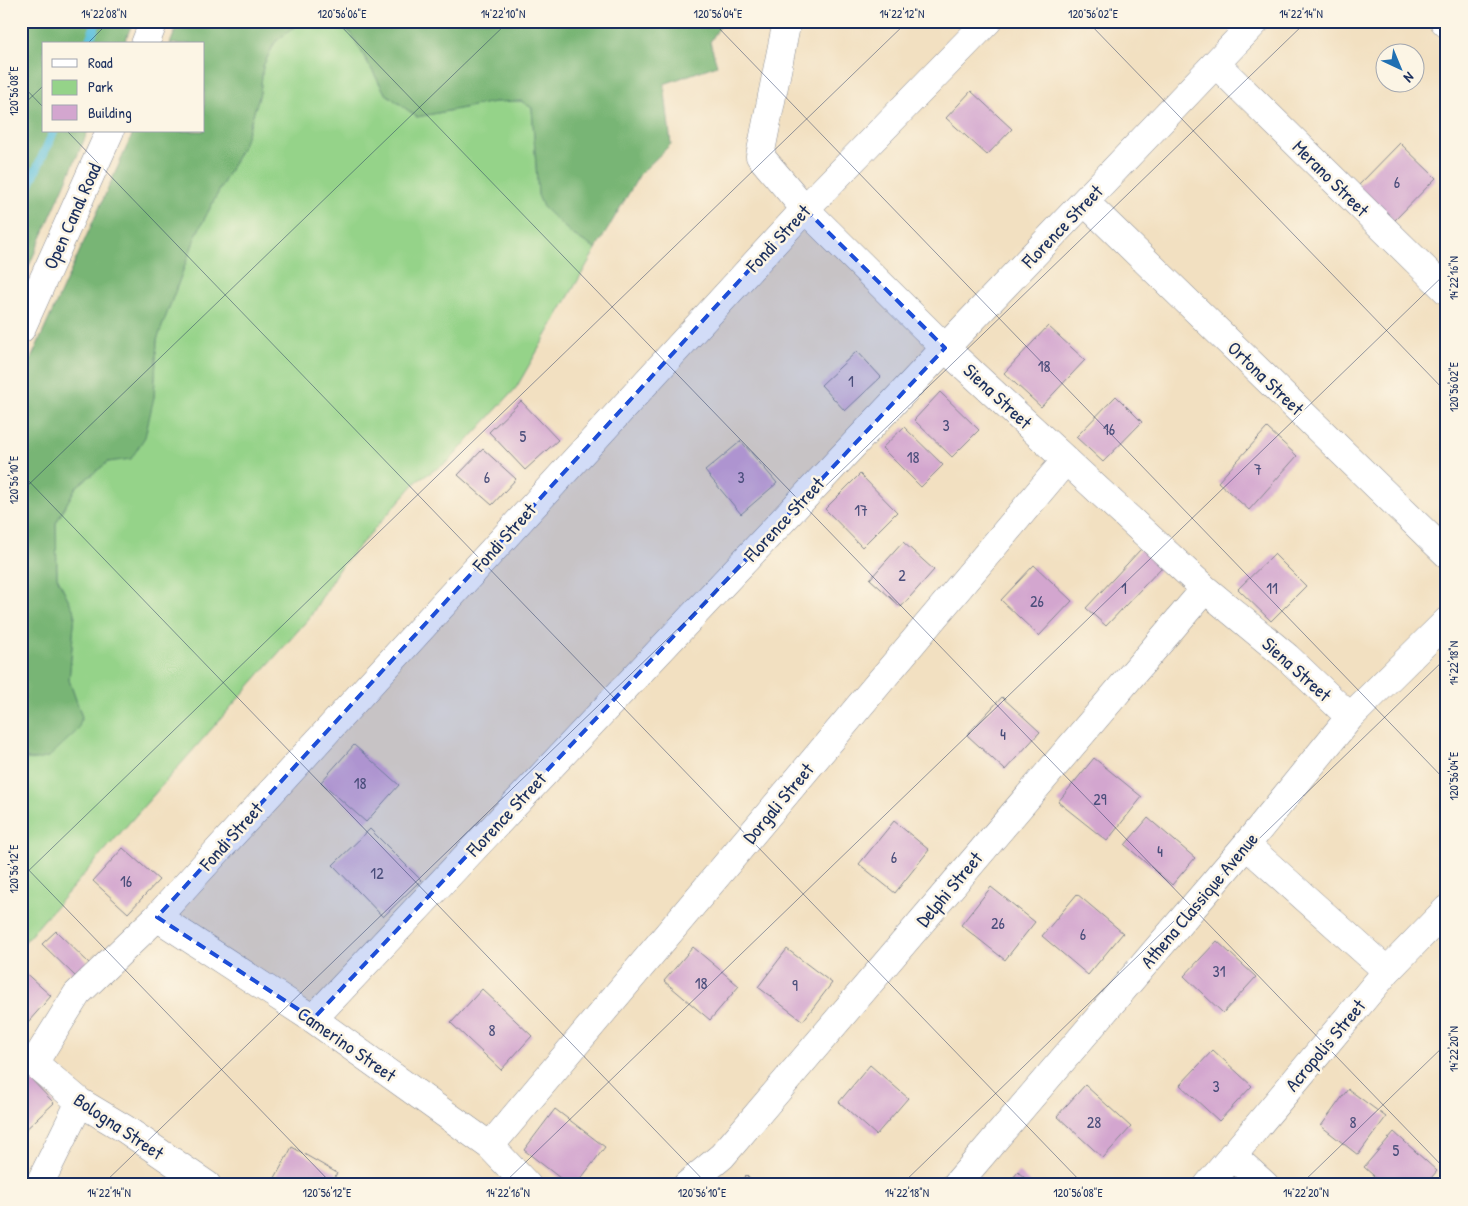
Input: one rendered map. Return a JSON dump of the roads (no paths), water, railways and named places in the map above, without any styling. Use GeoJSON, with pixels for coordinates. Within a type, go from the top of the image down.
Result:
{"type":"FeatureCollection","features":[{"type":"Feature","properties":{"kind":"street"},"geometry":{"type":"LineString","coordinates":[[146,42],[154,21]]}},
{"type":"Feature","properties":{"kind":"street","name":"Siena Street"},"geometry":{"type":"LineString","coordinates":[[787,21],[760,156],[804,209],[945,348],[1205,588],[1286,657],[1350,717]]}},
{"type":"Feature","properties":{"kind":"street","name":"Fondi Street"},"geometry":{"type":"LineString","coordinates":[[34,1063],[77,994],[157,917],[804,209],[988,21]]}},
{"type":"Feature","properties":{"kind":"street","name":"Florence Street"},"geometry":{"type":"LineString","coordinates":[[313,1020],[945,348],[1256,21]]}},
{"type":"Feature","properties":{"kind":"street","name":"Merano Street"},"geometry":{"type":"LineString","coordinates":[[1216,64],[1447,291]]}},
{"type":"Feature","properties":{"kind":"street","name":"Open Canal Road"},"geometry":{"type":"LineString","coordinates":[[21,329],[110,132]]}},
{"type":"Feature","properties":{"kind":"street","name":"Ortona Street"},"geometry":{"type":"LineString","coordinates":[[1085,202],[1447,554]]}},
{"type":"Feature","properties":{"kind":"street","name":"Dorgali Street"},"geometry":{"type":"LineString","coordinates":[[490,1146],[1066,460]]}},
{"type":"Feature","properties":{"kind":"street","name":"Delphi Street"},"geometry":{"type":"LineString","coordinates":[[687,1185],[722,1156],[1205,588]]}},
{"type":"Feature","properties":{"kind":"street","name":"Athena Classique Avenue"},"geometry":{"type":"LineString","coordinates":[[956,1185],[1246,845],[1350,717],[1447,622]]}},
{"type":"Feature","properties":{"kind":"street"},"geometry":{"type":"LineString","coordinates":[[1246,845],[1387,971]]}},
{"type":"Feature","properties":{"kind":"street","name":"Acropolis Street"},"geometry":{"type":"LineString","coordinates":[[1208,1185],[1387,971],[1447,909]]}},
{"type":"Feature","properties":{"kind":"street","name":"Camerino Street"},"geometry":{"type":"LineString","coordinates":[[157,917],[313,1020],[490,1146],[527,1185]]}},
{"type":"Feature","properties":{"kind":"street","name":"Bologna Street"},"geometry":{"type":"LineString","coordinates":[[34,1063],[80,1102],[125,1129],[207,1185]]}},
{"type":"Feature","properties":{"kind":"street"},"geometry":{"type":"LineString","coordinates":[[39,1185],[80,1102]]}},
{"type":"Feature","properties":{"kind":"street"},"geometry":{"type":"LineString","coordinates":[[1232,1155],[1265,1185]]}},
{"type":"Feature","properties":{"kind":"waterway"},"geometry":{"type":"LineString","coordinates":[[89,42],[97,21]]}},
{"type":"Feature","properties":{"kind":"waterway"},"geometry":{"type":"LineString","coordinates":[[21,203],[54,132]]}}]}
